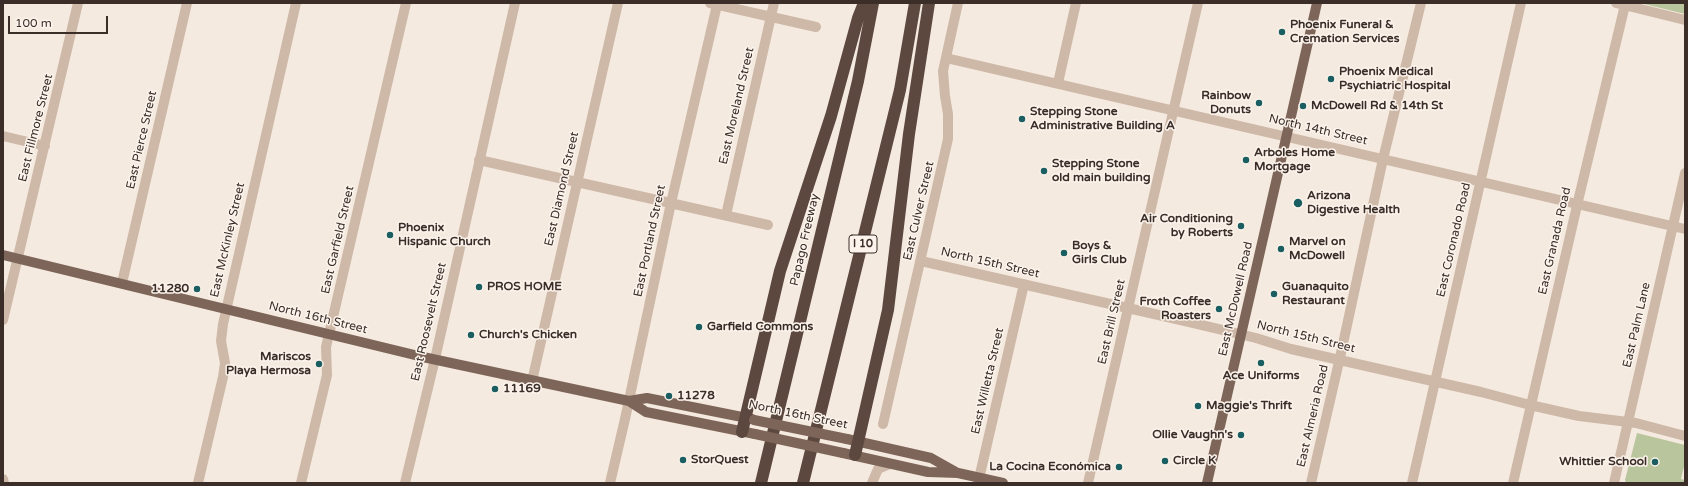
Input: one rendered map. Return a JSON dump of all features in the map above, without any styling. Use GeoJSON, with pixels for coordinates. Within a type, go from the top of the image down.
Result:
{"type":"FeatureCollection","features":[{"type":"Feature","properties":{"kind":"highway"},"geometry":{"type":"LineString","coordinates":[[742,432],[749,419],[780,271],[831,116],[858,18],[864,3]]}},
{"type":"Feature","properties":{"kind":"highway","name":"Papago Freeway"},"geometry":{"type":"LineString","coordinates":[[763,479],[842,142],[858,81],[873,3]]}},
{"type":"Feature","properties":{"kind":"highway","name":"I 10"},"geometry":{"type":"LineString","coordinates":[[803,483],[898,97],[915,3]]}},
{"type":"Feature","properties":{"kind":"highway"},"geometry":{"type":"LineString","coordinates":[[855,455],[891,295],[909,134],[929,3]]}},
{"type":"Feature","properties":{"kind":"main road","name":"East McDowell Road"},"geometry":{"type":"LineString","coordinates":[[1207,483],[1317,3]]}},
{"type":"Feature","properties":{"kind":"main road","name":"North 16th Street"},"geometry":{"type":"LineString","coordinates":[[3,255],[435,359],[629,402],[646,412],[843,452],[928,472],[958,473]]}},
{"type":"Feature","properties":{"kind":"main road","name":"North 16th Street"},"geometry":{"type":"LineString","coordinates":[[629,402],[647,398],[847,439],[931,458],[958,473],[979,480],[1003,483]]}},
{"type":"Feature","properties":{"kind":"street","name":"East Fillmore Street"},"geometry":{"type":"LineString","coordinates":[[3,320],[78,3]]}},
{"type":"Feature","properties":{"kind":"street","name":"East Pierce Street"},"geometry":{"type":"LineString","coordinates":[[122,283],[187,3]]}},
{"type":"Feature","properties":{"kind":"street","name":"East McKinley Street"},"geometry":{"type":"LineString","coordinates":[[198,483],[223,377],[225,363],[221,341],[226,309],[296,3]]}},
{"type":"Feature","properties":{"kind":"street","name":"East Garfield Street"},"geometry":{"type":"LineString","coordinates":[[302,483],[327,375],[326,347],[406,3]]}},
{"type":"Feature","properties":{"kind":"street","name":"East Roosevelt Street"},"geometry":{"type":"LineString","coordinates":[[405,483],[435,359],[515,3]]}},
{"type":"Feature","properties":{"kind":"street","name":"East Diamond Street"},"geometry":{"type":"LineString","coordinates":[[532,381],[618,3]]}},
{"type":"Feature","properties":{"kind":"street","name":"East Moreland Street"},"geometry":{"type":"LineString","coordinates":[[726,216],[774,3]]}},
{"type":"Feature","properties":{"kind":"street","name":"East Culver Street"},"geometry":{"type":"LineString","coordinates":[[883,424],[921,261],[949,130],[943,83],[943,71],[958,3]]}},
{"type":"Feature","properties":{"kind":"street"},"geometry":{"type":"LineString","coordinates":[[1058,83],[1076,3]]}},
{"type":"Feature","properties":{"kind":"street","name":"East Brill Street"},"geometry":{"type":"LineString","coordinates":[[1088,483],[1198,3]]}},
{"type":"Feature","properties":{"kind":"street","name":"East Almeria Road"},"geometry":{"type":"LineString","coordinates":[[1310,483],[1340,360],[1383,159],[1421,3]]}},
{"type":"Feature","properties":{"kind":"street","name":"East Coronado Road"},"geometry":{"type":"LineString","coordinates":[[1412,483],[1521,3]]}},
{"type":"Feature","properties":{"kind":"street"},"geometry":{"type":"LineString","coordinates":[[713,4],[816,27]]}},
{"type":"Feature","properties":{"kind":"street","name":"East Portland Street"},"geometry":{"type":"LineString","coordinates":[[610,483],[629,402],[713,4]]}},
{"type":"Feature","properties":{"kind":"street"},"geometry":{"type":"LineString","coordinates":[[1620,4],[1685,20]]}},
{"type":"Feature","properties":{"kind":"street","name":"East Granada Road"},"geometry":{"type":"LineString","coordinates":[[1513,483],[1577,204],[1620,4]]}},
{"type":"Feature","properties":{"kind":"street","name":"North 14th Street"},"geometry":{"type":"LineString","coordinates":[[946,58],[1685,229]]}},
{"type":"Feature","properties":{"kind":"street"},"geometry":{"type":"LineString","coordinates":[[3,136],[45,146]]}},
{"type":"Feature","properties":{"kind":"street"},"geometry":{"type":"LineString","coordinates":[[480,160],[768,225]]}},
{"type":"Feature","properties":{"kind":"street","name":"East Palm Lane"},"geometry":{"type":"LineString","coordinates":[[1614,483],[1685,173]]}},
{"type":"Feature","properties":{"kind":"street","name":"North 15th Street"},"geometry":{"type":"LineString","coordinates":[[921,261],[1241,334],[1291,349],[1530,405],[1579,416],[1628,422],[1685,436]]}},
{"type":"Feature","properties":{"kind":"street","name":"East Willetta Street"},"geometry":{"type":"LineString","coordinates":[[979,480],[1024,284]]}},
{"type":"Feature","properties":{"kind":"street"},"geometry":{"type":"LineString","coordinates":[[873,480],[880,467],[890,464]]}},
{"type":"Feature","properties":{"kind":"street"},"geometry":{"type":"LineString","coordinates":[[3,479],[4,483]]}},
{"type":"Feature","properties":{"kind":"green space"},"geometry":{"type":"Polygon","coordinates":[[[1640,3],[1685,3],[1685,14],[1640,3]]]}},
{"type":"Feature","properties":{"kind":"green space","name":"Whittier School"},"geometry":{"type":"Polygon","coordinates":[[[1637,433],[1685,445],[1685,462],[1681,479],[1685,480],[1685,483],[1626,483],[1625,480],[1637,433]]]}},
{"type":"Feature","properties":{"kind":"place","name":"Phoenix Funeral & Cremation Services"},"geometry":{"type":"Point","coordinates":[1282,32]}},
{"type":"Feature","properties":{"kind":"place","name":"Phoenix Medical Psychiatric Hospital"},"geometry":{"type":"Point","coordinates":[1331,79]}},
{"type":"Feature","properties":{"kind":"place","name":"Rainbow Donuts"},"geometry":{"type":"Point","coordinates":[1259,103]}},
{"type":"Feature","properties":{"kind":"place","name":"McDowell Rd & 14th St"},"geometry":{"type":"Point","coordinates":[1303,106]}},
{"type":"Feature","properties":{"kind":"place","name":"Stepping Stone Administrative Building A"},"geometry":{"type":"Point","coordinates":[1022,119]}},
{"type":"Feature","properties":{"kind":"place","name":"Arboles Home Mortgage"},"geometry":{"type":"Point","coordinates":[1246,160]}},
{"type":"Feature","properties":{"kind":"place","name":"Stepping Stone old main building"},"geometry":{"type":"Point","coordinates":[1044,171]}},
{"type":"Feature","properties":{"kind":"place","name":"Arizona Digestive Health"},"geometry":{"type":"Point","coordinates":[1298,203]}},
{"type":"Feature","properties":{"kind":"place","name":"Air Conditioning by Roberts"},"geometry":{"type":"Point","coordinates":[1241,226]}},
{"type":"Feature","properties":{"kind":"place","name":"Phoenix Hispanic Church"},"geometry":{"type":"Point","coordinates":[390,235]}},
{"type":"Feature","properties":{"kind":"place","name":"Marvel on McDowell"},"geometry":{"type":"Point","coordinates":[1281,249]}},
{"type":"Feature","properties":{"kind":"place","name":"Boys & Girls Club"},"geometry":{"type":"Point","coordinates":[1064,253]}},
{"type":"Feature","properties":{"kind":"place","name":"PROS HOME"},"geometry":{"type":"Point","coordinates":[479,287]}},
{"type":"Feature","properties":{"kind":"place","name":"11280"},"geometry":{"type":"Point","coordinates":[197,289]}},
{"type":"Feature","properties":{"kind":"place","name":"Guanaquito Restaurant"},"geometry":{"type":"Point","coordinates":[1274,294]}},
{"type":"Feature","properties":{"kind":"place","name":"Froth Coffee Roasters"},"geometry":{"type":"Point","coordinates":[1219,309]}},
{"type":"Feature","properties":{"kind":"place","name":"Garfield Commons"},"geometry":{"type":"Point","coordinates":[699,327]}},
{"type":"Feature","properties":{"kind":"place","name":"Church's Chicken"},"geometry":{"type":"Point","coordinates":[471,335]}},
{"type":"Feature","properties":{"kind":"place","name":"Ace Uniforms"},"geometry":{"type":"Point","coordinates":[1261,363]}},
{"type":"Feature","properties":{"kind":"place","name":"Mariscos Playa Hermosa"},"geometry":{"type":"Point","coordinates":[319,364]}},
{"type":"Feature","properties":{"kind":"place","name":"11169"},"geometry":{"type":"Point","coordinates":[495,389]}},
{"type":"Feature","properties":{"kind":"place","name":"11278"},"geometry":{"type":"Point","coordinates":[669,396]}},
{"type":"Feature","properties":{"kind":"place","name":"Maggie's Thrift"},"geometry":{"type":"Point","coordinates":[1198,406]}},
{"type":"Feature","properties":{"kind":"place","name":"Ollie Vaughn's"},"geometry":{"type":"Point","coordinates":[1241,435]}},
{"type":"Feature","properties":{"kind":"place","name":"StorQuest"},"geometry":{"type":"Point","coordinates":[683,460]}},
{"type":"Feature","properties":{"kind":"place","name":"Circle K"},"geometry":{"type":"Point","coordinates":[1165,461]}},
{"type":"Feature","properties":{"kind":"place","name":"Whittier School"},"geometry":{"type":"Point","coordinates":[1655,462]}},
{"type":"Feature","properties":{"kind":"place","name":"La Cocina Económica"},"geometry":{"type":"Point","coordinates":[1119,467]}}]}
